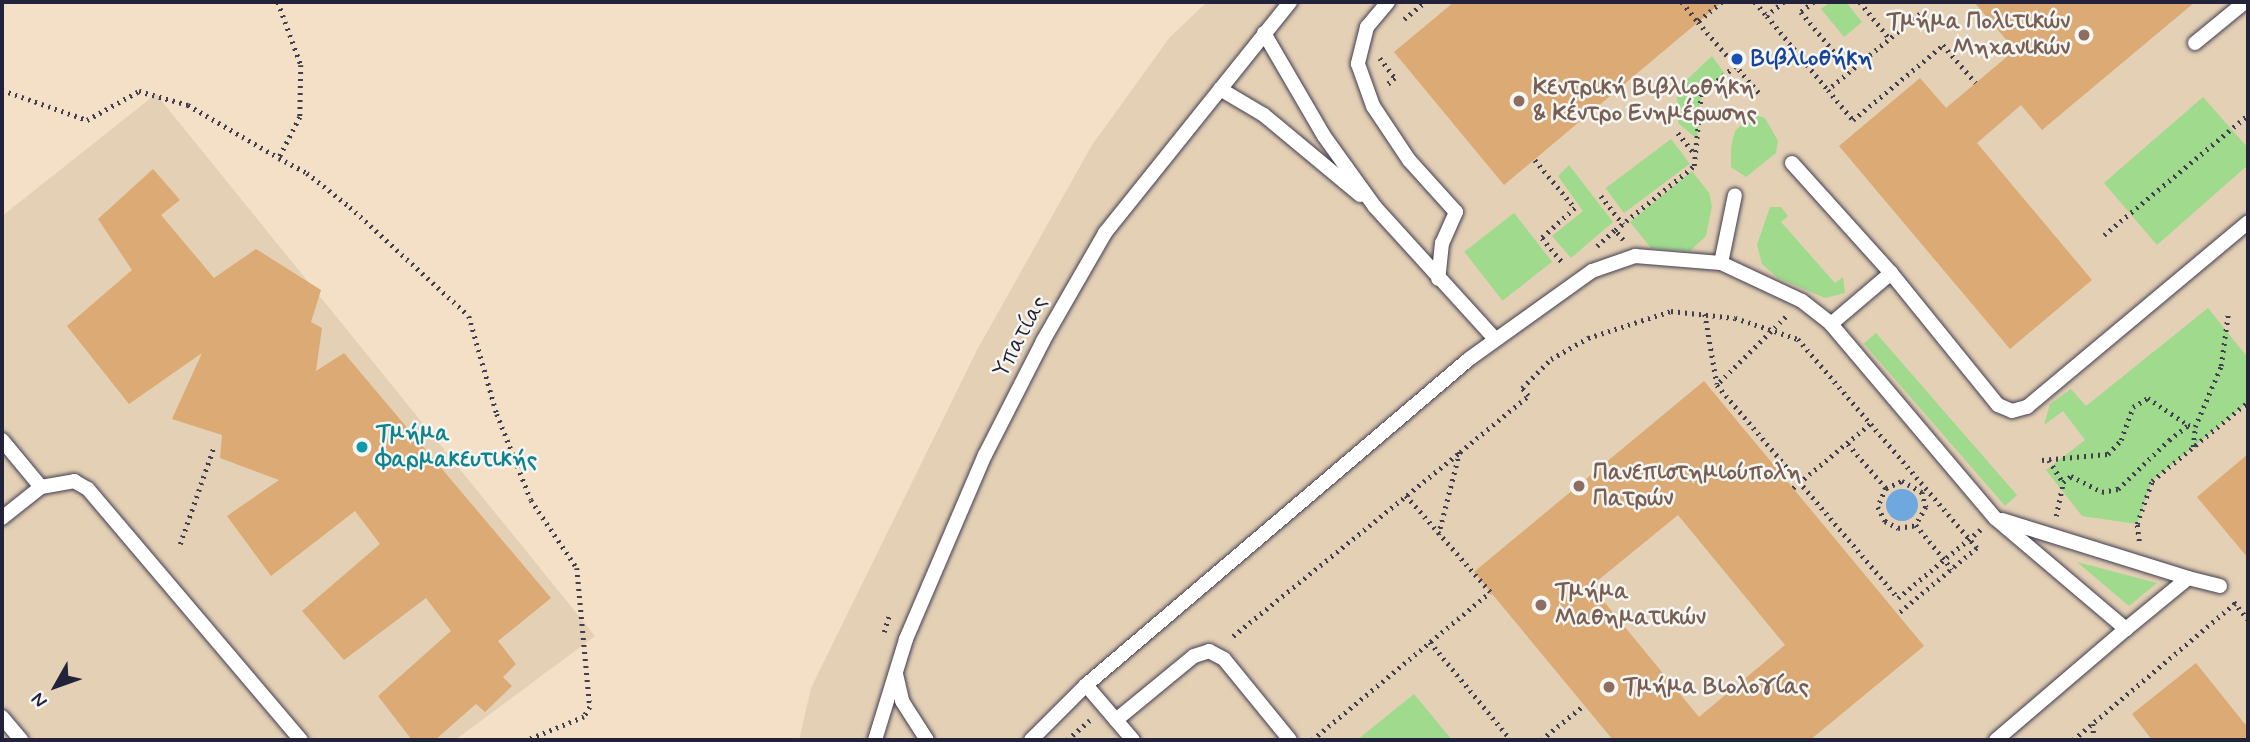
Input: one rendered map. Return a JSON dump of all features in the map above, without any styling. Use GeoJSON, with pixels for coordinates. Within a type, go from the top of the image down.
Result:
{"type":"FeatureCollection","features":[{"type":"Feature","properties":{"kind":"lane","name":"Υπατίας"},"geometry":{"type":"LineString","coordinates":[[876,740],[905,639],[985,455],[1044,341],[1105,233],[1290,2]]}},
{"type":"Feature","properties":{"kind":"lane"},"geometry":{"type":"LineString","coordinates":[[1388,2],[1367,27],[1358,64],[1373,106],[1409,160],[1456,212],[1442,243],[1438,279]]}},
{"type":"Feature","properties":{"kind":"lane"},"geometry":{"type":"LineString","coordinates":[[2195,43],[2245,2]]}},
{"type":"Feature","properties":{"kind":"lane"},"geometry":{"type":"LineString","coordinates":[[1264,33],[1324,136],[1375,208],[1494,338]]}},
{"type":"Feature","properties":{"kind":"lane"},"geometry":{"type":"LineString","coordinates":[[1220,89],[1264,115],[1375,208]]}},
{"type":"Feature","properties":{"kind":"lane"},"geometry":{"type":"LineString","coordinates":[[1792,163],[1891,273],[1998,405],[2012,411],[2027,407],[2248,222]]}},
{"type":"Feature","properties":{"kind":"lane"},"geometry":{"type":"LineString","coordinates":[[1721,263],[1735,195]]}},
{"type":"Feature","properties":{"kind":"lane"},"geometry":{"type":"LineString","coordinates":[[1031,740],[1086,685],[1494,338],[1592,271],[1635,256],[1721,263],[1802,301],[1831,324],[1995,518],[2126,629]]}},
{"type":"Feature","properties":{"kind":"lane"},"geometry":{"type":"LineString","coordinates":[[1831,324],[1891,273]]}},
{"type":"Feature","properties":{"kind":"lane"},"geometry":{"type":"LineString","coordinates":[[2,440],[41,487]]}},
{"type":"Feature","properties":{"kind":"lane"},"geometry":{"type":"LineString","coordinates":[[2,519],[41,487],[74,481],[88,489],[301,740]]}},
{"type":"Feature","properties":{"kind":"lane"},"geometry":{"type":"LineString","coordinates":[[1995,518],[2220,586]]}},
{"type":"Feature","properties":{"kind":"lane"},"geometry":{"type":"LineString","coordinates":[[1996,740],[2188,578]]}},
{"type":"Feature","properties":{"kind":"lane"},"geometry":{"type":"LineString","coordinates":[[1116,720],[1194,656],[1209,651],[1224,659],[1290,740]]}},
{"type":"Feature","properties":{"kind":"lane"},"geometry":{"type":"LineString","coordinates":[[896,673],[902,701],[927,740]]}},
{"type":"Feature","properties":{"kind":"lane"},"geometry":{"type":"LineString","coordinates":[[1086,685],[1133,740]]}},
{"type":"Feature","properties":{"kind":"lane"},"geometry":{"type":"LineString","coordinates":[[2,717],[21,740]]}},
{"type":"Feature","properties":{"kind":"path"},"geometry":{"type":"LineString","coordinates":[[278,2],[301,65],[300,117],[279,158]]}},
{"type":"Feature","properties":{"kind":"path"},"geometry":{"type":"LineString","coordinates":[[1399,23],[1425,2]]}},
{"type":"Feature","properties":{"kind":"path"},"geometry":{"type":"LineString","coordinates":[[1682,2],[1761,95]]}},
{"type":"Feature","properties":{"kind":"path"},"geometry":{"type":"LineString","coordinates":[[1698,22],[1722,2]]}},
{"type":"Feature","properties":{"kind":"path"},"geometry":{"type":"LineString","coordinates":[[1755,2],[1853,120],[1943,45],[1976,83]]}},
{"type":"Feature","properties":{"kind":"path"},"geometry":{"type":"LineString","coordinates":[[1767,16],[1784,2]]}},
{"type":"Feature","properties":{"kind":"path"},"geometry":{"type":"LineString","coordinates":[[1814,2],[1801,12],[1850,71]]}},
{"type":"Feature","properties":{"kind":"path"},"geometry":{"type":"LineString","coordinates":[[1860,2],[1889,38]]}},
{"type":"Feature","properties":{"kind":"path"},"geometry":{"type":"LineString","coordinates":[[1828,90],[1920,14]]}},
{"type":"Feature","properties":{"kind":"path"},"geometry":{"type":"LineString","coordinates":[[1597,246],[1693,166],[1701,94],[1735,66]]}},
{"type":"Feature","properties":{"kind":"path"},"geometry":{"type":"LineString","coordinates":[[2,90],[87,120],[139,91],[188,105],[307,173],[350,207],[469,316],[497,414],[531,500],[577,568],[590,708],[584,717],[528,740]]}},
{"type":"Feature","properties":{"kind":"path"},"geometry":{"type":"LineString","coordinates":[[2104,235],[2248,115]]}},
{"type":"Feature","properties":{"kind":"path"},"geometry":{"type":"LineString","coordinates":[[1678,133],[1695,153]]}},
{"type":"Feature","properties":{"kind":"path"},"geometry":{"type":"LineString","coordinates":[[1535,160],[1575,208],[1542,237],[1563,263]]}},
{"type":"Feature","properties":{"kind":"path"},"geometry":{"type":"LineString","coordinates":[[1601,196],[1623,224]]}},
{"type":"Feature","properties":{"kind":"path"},"geometry":{"type":"LineString","coordinates":[[1615,230],[1635,256]]}},
{"type":"Feature","properties":{"kind":"path"},"geometry":{"type":"LineString","coordinates":[[1717,385],[1802,301]]}},
{"type":"Feature","properties":{"kind":"path"},"geometry":{"type":"LineString","coordinates":[[1233,636],[1528,396],[1522,387],[1551,359],[1588,338],[1671,311],[1735,318],[1798,339],[1977,548],[1898,614]]}},
{"type":"Feature","properties":{"kind":"path"},"geometry":{"type":"LineString","coordinates":[[1705,314],[1717,385],[1898,598],[1995,518]]}},
{"type":"Feature","properties":{"kind":"path"},"geometry":{"type":"LineString","coordinates":[[2193,448],[2195,426],[2221,366],[2228,314]]}},
{"type":"Feature","properties":{"kind":"path"},"geometry":{"type":"LineString","coordinates":[[2063,482],[2045,460],[2108,454],[2121,440],[2133,407],[2148,398],[2188,425],[2195,426]]}},
{"type":"Feature","properties":{"kind":"path"},"geometry":{"type":"LineString","coordinates":[[2141,563],[2137,524],[2152,481],[2248,402]]}},
{"type":"Feature","properties":{"kind":"path"},"geometry":{"type":"LineString","coordinates":[[1793,488],[1871,423]]}},
{"type":"Feature","properties":{"kind":"path"},"geometry":{"type":"LineString","coordinates":[[2052,535],[2063,482],[2070,476],[2102,492],[2118,489],[2188,425]]}},
{"type":"Feature","properties":{"kind":"path"},"geometry":{"type":"LineString","coordinates":[[1848,444],[1886,488]]}},
{"type":"Feature","properties":{"kind":"path"},"geometry":{"type":"LineString","coordinates":[[180,544],[213,449]]}},
{"type":"Feature","properties":{"kind":"path"},"geometry":{"type":"LineString","coordinates":[[1439,534],[1460,452]]}},
{"type":"Feature","properties":{"kind":"path"},"geometry":{"type":"LineString","coordinates":[[1902,481],[1922,492],[1926,507],[1916,524],[1898,528],[1885,521],[1878,507],[1886,488],[1902,481]]}},
{"type":"Feature","properties":{"kind":"path"},"geometry":{"type":"LineString","coordinates":[[1312,740],[1490,592],[1406,496]]}},
{"type":"Feature","properties":{"kind":"path"},"geometry":{"type":"LineString","coordinates":[[1916,524],[1952,569]]}},
{"type":"Feature","properties":{"kind":"path"},"geometry":{"type":"LineString","coordinates":[[2073,740],[2235,603]]}},
{"type":"Feature","properties":{"kind":"path"},"geometry":{"type":"LineString","coordinates":[[1430,642],[1511,740]]}},
{"type":"Feature","properties":{"kind":"path"},"geometry":{"type":"LineString","coordinates":[[1541,740],[1584,705]]}},
{"type":"Feature","properties":{"kind":"path"},"geometry":{"type":"LineString","coordinates":[[1067,740],[1105,708]]}},
{"type":"Feature","properties":{"kind":"path"},"geometry":{"type":"LineString","coordinates":[[2093,723],[2094,740]]}},
{"type":"Feature","properties":{"kind":"shaded area","name":"Πανεπιστημιούπολη Πατρών"},"geometry":{"type":"Polygon","coordinates":[[[1207,2],[2248,2],[2248,740],[799,740],[811,688],[977,350],[1092,145],[1170,37],[1207,2]]]}},
{"type":"Feature","properties":{"kind":"shaded area"},"geometry":{"type":"Polygon","coordinates":[[[156,94],[595,636],[455,740],[2,740],[2,216],[156,94]]]}},
{"type":"Feature","properties":{"kind":"green space"},"geometry":{"type":"Polygon","coordinates":[[[1830,2],[1846,2],[1862,22],[1844,37],[1821,9],[1830,2]]]}},
{"type":"Feature","properties":{"kind":"green space"},"geometry":{"type":"Polygon","coordinates":[[[1712,56],[1725,74],[1701,94],[1697,139],[1678,123],[1677,89],[1712,56]]]}},
{"type":"Feature","properties":{"kind":"green space"},"geometry":{"type":"Polygon","coordinates":[[[2203,97],[2248,148],[2248,165],[2157,245],[2104,183],[2203,97]]]}},
{"type":"Feature","properties":{"kind":"green space"},"geometry":{"type":"Polygon","coordinates":[[[1753,114],[1765,118],[1778,141],[1776,153],[1746,177],[1731,167],[1731,147],[1735,131],[1753,114]]]}},
{"type":"Feature","properties":{"kind":"green space"},"geometry":{"type":"Polygon","coordinates":[[[1671,139],[1690,164],[1624,213],[1606,188],[1671,139]]]}},
{"type":"Feature","properties":{"kind":"green space"},"geometry":{"type":"Polygon","coordinates":[[[1569,165],[1613,222],[1571,258],[1552,236],[1583,211],[1558,176],[1569,165]]]}},
{"type":"Feature","properties":{"kind":"green space"},"geometry":{"type":"Polygon","coordinates":[[[1692,171],[1709,193],[1712,206],[1706,236],[1690,251],[1651,248],[1630,222],[1692,171]]]}},
{"type":"Feature","properties":{"kind":"green space"},"geometry":{"type":"Polygon","coordinates":[[[1770,207],[1781,207],[1788,216],[1781,222],[1835,283],[1843,277],[1845,293],[1825,298],[1778,278],[1762,264],[1757,245],[1770,207]]]}},
{"type":"Feature","properties":{"kind":"green space"},"geometry":{"type":"Polygon","coordinates":[[[1514,213],[1552,262],[1503,301],[1464,252],[1514,213]]]}},
{"type":"Feature","properties":{"kind":"green space"},"geometry":{"type":"Polygon","coordinates":[[[2208,308],[2248,358],[2248,402],[2152,481],[2137,524],[2082,516],[2046,470],[2085,440],[2063,411],[2044,425],[2050,404],[2071,389],[2086,406],[2208,308]]]}},
{"type":"Feature","properties":{"kind":"green space"},"geometry":{"type":"Polygon","coordinates":[[[1876,333],[2017,495],[2005,506],[1864,343],[1876,333]]]}},
{"type":"Feature","properties":{"kind":"green space"},"geometry":{"type":"Polygon","coordinates":[[[2077,562],[2157,583],[2129,606],[2077,562]]]}},
{"type":"Feature","properties":{"kind":"green space"},"geometry":{"type":"Polygon","coordinates":[[[1414,694],[1452,740],[1357,740],[1414,694]]]}},
{"type":"Feature","properties":{"kind":"water"},"geometry":{"type":"Polygon","coordinates":[[[1902,489],[1913,494],[1918,505],[1913,516],[1902,521],[1891,516],[1886,505],[1891,494],[1902,489]]]}},
{"type":"Feature","properties":{"kind":"building","name":"Κεντρική Βιβλιοθήκη & Κέντρο Ενημέρωσης"},"geometry":{"type":"Polygon","coordinates":[[[1454,2],[1722,2],[1504,185],[1394,52],[1454,2]]]}},
{"type":"Feature","properties":{"kind":"building"},"geometry":{"type":"Polygon","coordinates":[[[1974,2],[2195,2],[2042,130],[2021,105],[1977,143],[2092,280],[2010,349],[1839,146],[1920,78],[1946,108],[2015,50],[1974,2]]]}},
{"type":"Feature","properties":{"kind":"building","name":"Τμήμα Φαρμακευτικής"},"geometry":{"type":"Polygon","coordinates":[[[153,169],[180,200],[161,215],[214,278],[256,249],[321,290],[311,322],[322,328],[316,371],[344,353],[551,598],[498,641],[516,664],[503,677],[512,686],[485,712],[476,704],[435,740],[412,740],[378,696],[451,631],[426,598],[344,660],[302,611],[380,544],[355,511],[271,576],[227,516],[279,480],[220,458],[222,435],[172,419],[202,353],[129,404],[67,326],[132,270],[98,219],[153,169]]]}},
{"type":"Feature","properties":{"kind":"building"},"geometry":{"type":"Polygon","coordinates":[[[1704,381],[1924,646],[1810,740],[1613,740],[1474,572],[1704,381]],[[1678,515],[1591,586],[1699,717],[1785,645],[1678,515]]]}},
{"type":"Feature","properties":{"kind":"building"},"geometry":{"type":"Polygon","coordinates":[[[2248,454],[2248,558],[2197,497],[2248,454]]]}},
{"type":"Feature","properties":{"kind":"building"},"geometry":{"type":"Polygon","coordinates":[[[2196,663],[2248,728],[2248,740],[2152,740],[2132,714],[2196,663]]]}},
{"type":"Feature","properties":{"kind":"place","name":"Τμήμα Πολιτικών Μηχανικών"},"geometry":{"type":"Point","coordinates":[2084,35]}},
{"type":"Feature","properties":{"kind":"place","name":"Βιβλιοθήκη"},"geometry":{"type":"Point","coordinates":[1737,59]}},
{"type":"Feature","properties":{"kind":"place","name":"Κεντρική Βιβλιοθήκη & Κέντρο Ενημέρωσης"},"geometry":{"type":"Point","coordinates":[1519,101]}},
{"type":"Feature","properties":{"kind":"place","name":"Τμήμα Φαρμακευτικής"},"geometry":{"type":"Point","coordinates":[362,447]}},
{"type":"Feature","properties":{"kind":"place","name":"Πανεπιστημιούπολη Πατρών"},"geometry":{"type":"Point","coordinates":[1579,486]}},
{"type":"Feature","properties":{"kind":"place","name":"Τμήμα Μαθηματικών"},"geometry":{"type":"Point","coordinates":[1541,605]}},
{"type":"Feature","properties":{"kind":"place","name":"Τμήμα Βιολογίας"},"geometry":{"type":"Point","coordinates":[1609,687]}}]}
